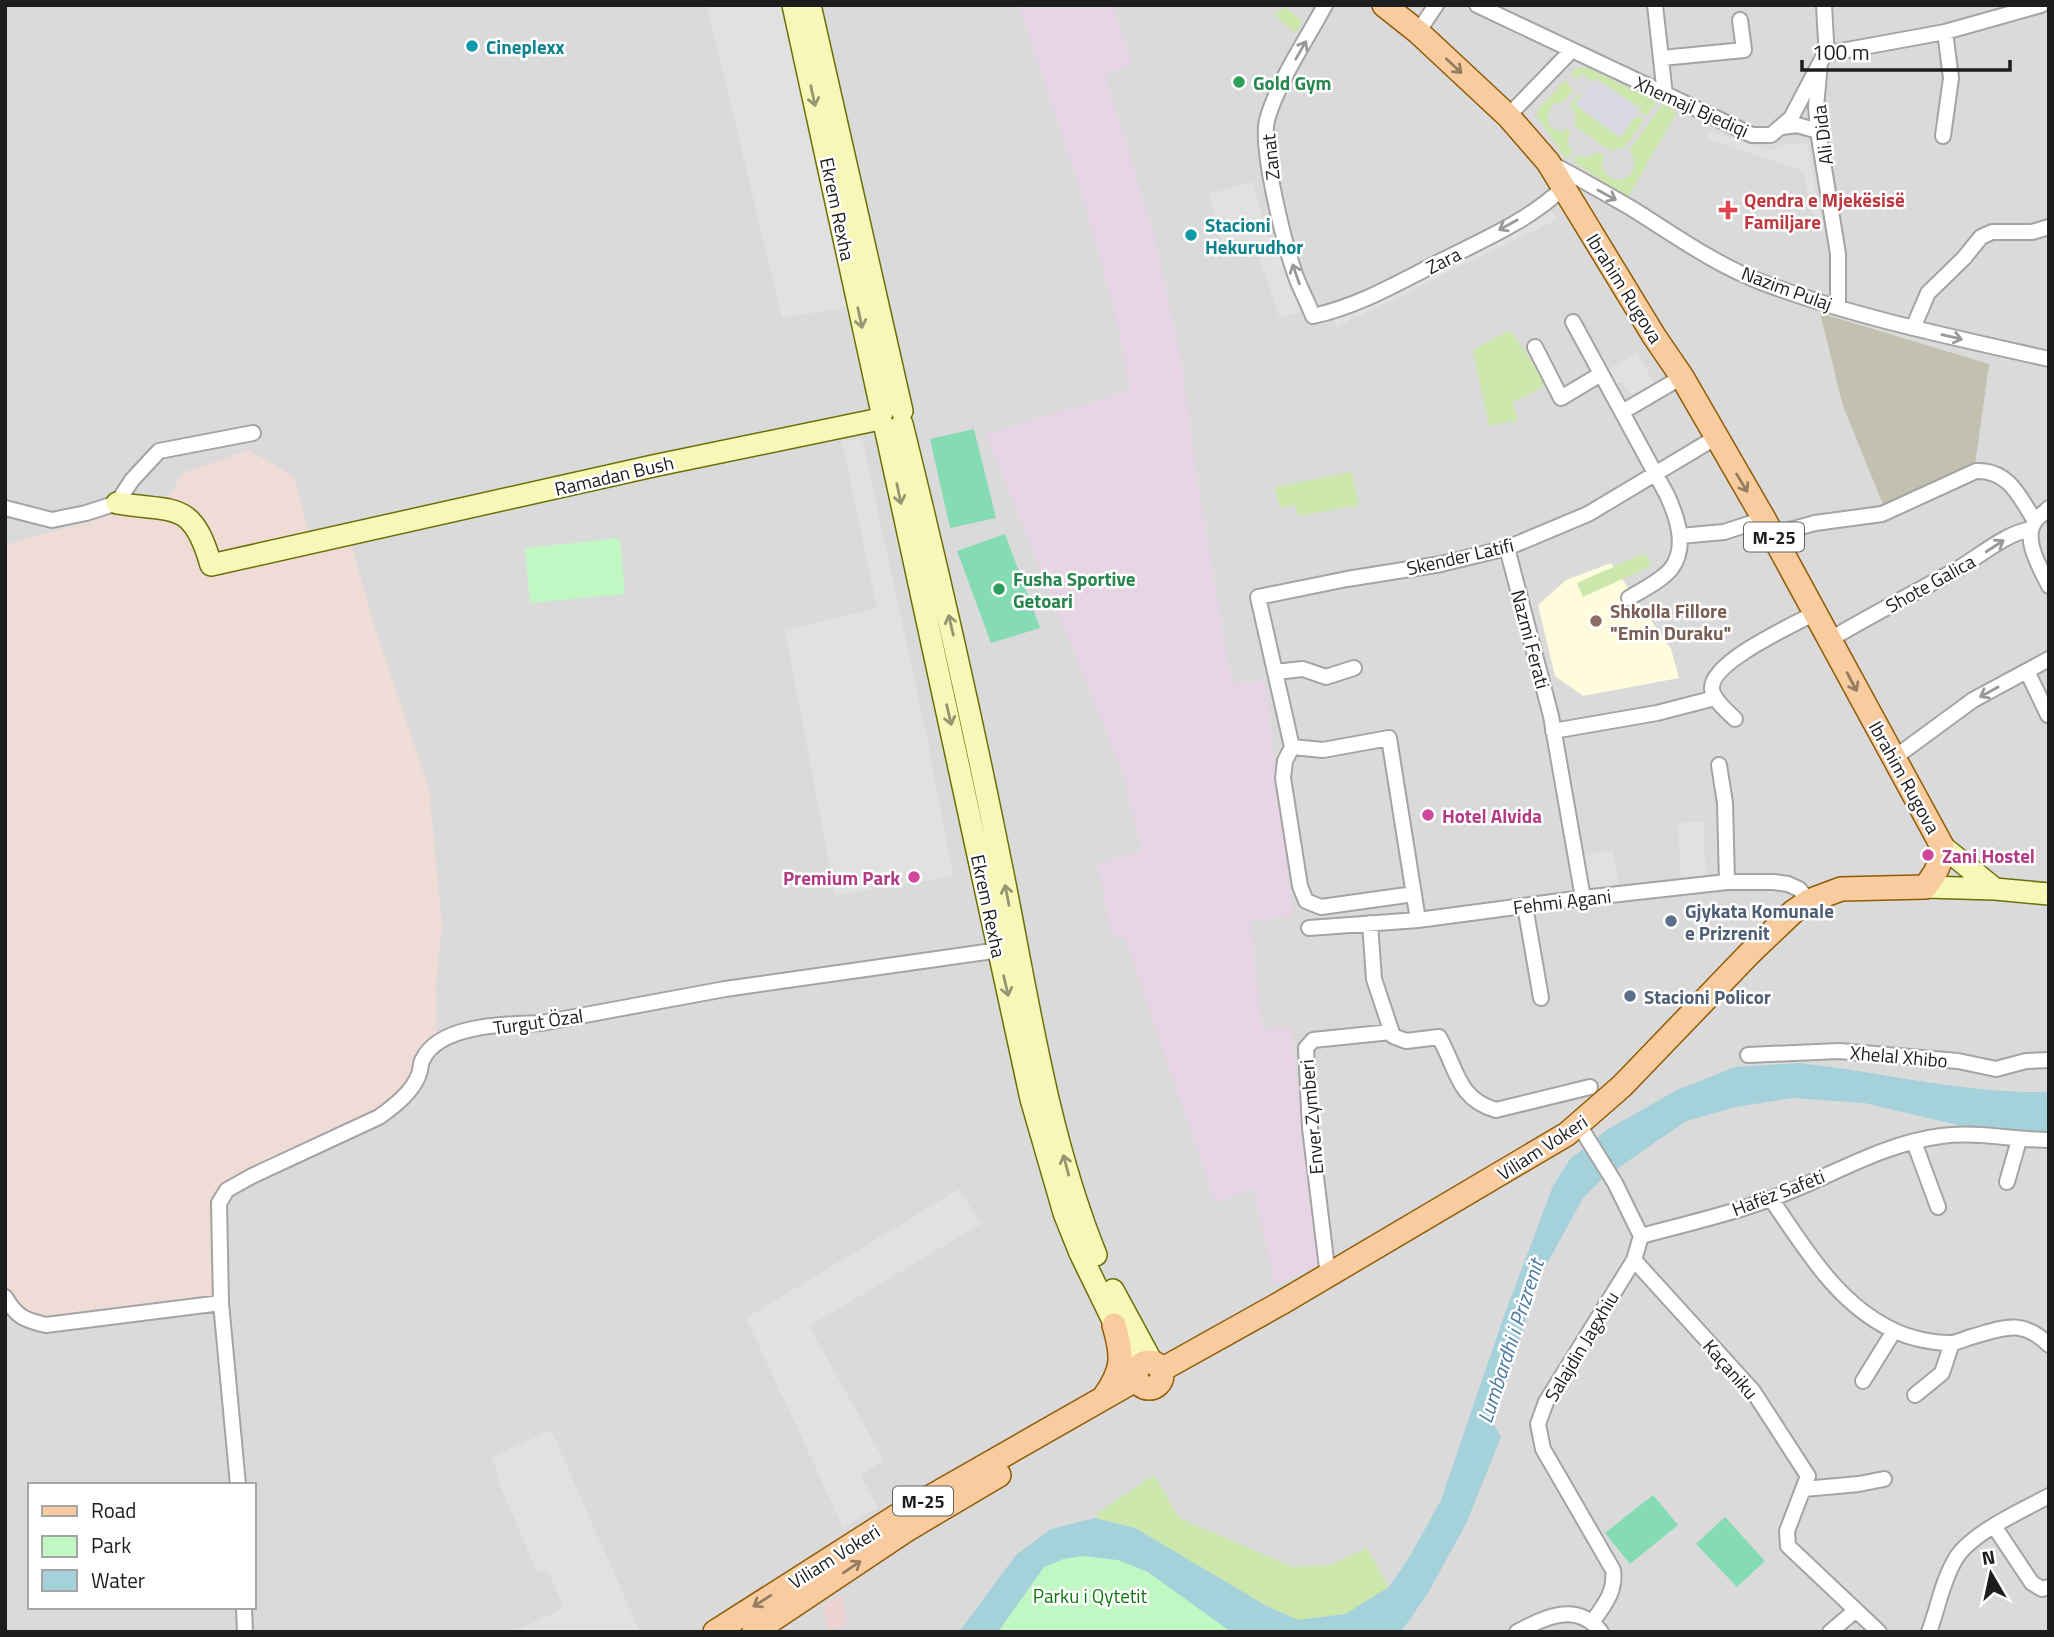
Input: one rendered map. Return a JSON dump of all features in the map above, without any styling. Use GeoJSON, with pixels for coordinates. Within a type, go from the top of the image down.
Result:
{"type":"FeatureCollection","features":[{"type":"Feature","properties":{"kind":"main road","name":"Ibrahim Rugova"},"geometry":{"type":"LineString","coordinates":[[1384,5],[1418,32],[1508,116],[1548,162],[1682,377],[1768,527],[1942,846]]}},
{"type":"Feature","properties":{"kind":"main road"},"geometry":{"type":"LineString","coordinates":[[1925,887],[1939,867],[1942,846]]}},
{"type":"Feature","properties":{"kind":"main road","name":"Viliam Vokeri"},"geometry":{"type":"LineString","coordinates":[[715,1632],[897,1516],[1102,1398],[1328,1276],[1536,1154],[1583,1131],[1622,1086],[1749,953],[1793,912],[1809,901],[1841,889],[1925,887]]}},
{"type":"Feature","properties":{"kind":"main road"},"geometry":{"type":"LineString","coordinates":[[1102,1398],[1120,1369],[1120,1347],[1114,1325]]}},
{"type":"Feature","properties":{"kind":"main road","name":"Viliam Vokeri"},"geometry":{"type":"LineString","coordinates":[[754,1632],[1146,1374]]}},
{"type":"Feature","properties":{"kind":"street","name":"Ekrem Rexha"},"geometry":{"type":"LineString","coordinates":[[793,5],[890,419],[970,707],[1031,1099],[1064,1213],[1114,1325],[1146,1374]]}},
{"type":"Feature","properties":{"kind":"street","name":"Ekrem Rexha"},"geometry":{"type":"LineString","coordinates":[[810,5],[890,419]]}},
{"type":"Feature","properties":{"kind":"street","name":"Zanat"},"geometry":{"type":"LineString","coordinates":[[1314,316],[1293,265],[1275,196],[1265,141],[1267,120],[1285,77],[1325,5]]}},
{"type":"Feature","properties":{"kind":"street"},"geometry":{"type":"LineString","coordinates":[[1418,32],[1436,5]]}},
{"type":"Feature","properties":{"kind":"street","name":"Xhemajl Bjediqi"},"geometry":{"type":"LineString","coordinates":[[1477,5],[1752,135],[1771,135],[1782,127],[1797,125],[1818,131]]}},
{"type":"Feature","properties":{"kind":"street"},"geometry":{"type":"LineString","coordinates":[[1655,5],[1665,95]]}},
{"type":"Feature","properties":{"kind":"street","name":"Ali Dida"},"geometry":{"type":"LineString","coordinates":[[1824,5],[1822,59],[1816,107],[1838,254],[1838,307]]}},
{"type":"Feature","properties":{"kind":"street"},"geometry":{"type":"LineString","coordinates":[[1782,127],[1800,103],[1822,59],[1945,32],[2041,5]]}},
{"type":"Feature","properties":{"kind":"street"},"geometry":{"type":"LineString","coordinates":[[1662,58],[1744,50],[1740,20]]}},
{"type":"Feature","properties":{"kind":"street"},"geometry":{"type":"LineString","coordinates":[[1943,136],[1951,78],[1945,32]]}},
{"type":"Feature","properties":{"kind":"street"},"geometry":{"type":"LineString","coordinates":[[1508,116],[1572,50]]}},
{"type":"Feature","properties":{"kind":"street","name":"Nazim Pulaj"},"geometry":{"type":"LineString","coordinates":[[1548,162],[1629,207],[1693,248],[1759,281],[1838,307],[2049,359]]}},
{"type":"Feature","properties":{"kind":"street","name":"Zara"},"geometry":{"type":"LineString","coordinates":[[1314,316],[1335,311],[1384,290],[1468,247],[1546,205],[1564,187]]}},
{"type":"Feature","properties":{"kind":"street"},"geometry":{"type":"LineString","coordinates":[[1913,327],[1928,293],[1981,237],[1992,232],[2032,232],[2049,227]]}},
{"type":"Feature","properties":{"kind":"street"},"geometry":{"type":"LineString","coordinates":[[1573,322],[1656,474],[1675,512],[1680,536],[1671,569],[1629,598]]}},
{"type":"Feature","properties":{"kind":"street"},"geometry":{"type":"LineString","coordinates":[[1535,348],[1561,398],[1601,374]]}},
{"type":"Feature","properties":{"kind":"street"},"geometry":{"type":"LineString","coordinates":[[1622,412],[1682,377]]}},
{"type":"Feature","properties":{"kind":"street","name":"Ramadan Bush"},"geometry":{"type":"LineString","coordinates":[[117,503],[174,510],[188,516],[206,545],[211,565],[653,466],[890,419]]}},
{"type":"Feature","properties":{"kind":"street"},"geometry":{"type":"LineString","coordinates":[[5,508],[52,520],[86,513],[117,503],[132,480],[159,451],[253,433]]}},
{"type":"Feature","properties":{"kind":"street","name":"Skender Latifi"},"geometry":{"type":"LineString","coordinates":[[1292,747],[1258,597],[1441,564],[1507,548],[1588,514],[1715,438]]}},
{"type":"Feature","properties":{"kind":"street"},"geometry":{"type":"LineString","coordinates":[[1680,536],[1882,514],[1976,471],[1990,471],[2004,478],[2033,525],[2035,554],[2049,586]]}},
{"type":"Feature","properties":{"kind":"street","name":"Shote Galica"},"geometry":{"type":"LineString","coordinates":[[1829,640],[1899,599],[1958,569],[2016,532],[2033,525],[2049,508]]}},
{"type":"Feature","properties":{"kind":"street","name":"Nazmi Ferati"},"geometry":{"type":"LineString","coordinates":[[1507,548],[1553,731],[1583,898]]}},
{"type":"Feature","properties":{"kind":"street"},"geometry":{"type":"LineString","coordinates":[[1735,719],[1715,698],[1712,690],[1713,678],[1726,663],[1815,613]]}},
{"type":"Feature","properties":{"kind":"street"},"geometry":{"type":"LineString","coordinates":[[1894,758],[1973,701],[2026,671],[2047,664]]}},
{"type":"Feature","properties":{"kind":"street"},"geometry":{"type":"LineString","coordinates":[[1275,672],[1303,669],[1326,677],[1354,668]]}},
{"type":"Feature","properties":{"kind":"street"},"geometry":{"type":"LineString","coordinates":[[2026,671],[2048,715]]}},
{"type":"Feature","properties":{"kind":"street"},"geometry":{"type":"LineString","coordinates":[[1553,731],[1657,713],[1715,698]]}},
{"type":"Feature","properties":{"kind":"street"},"geometry":{"type":"LineString","coordinates":[[1414,894],[1321,907],[1306,901],[1300,886],[1283,778],[1285,761],[1292,747],[1322,750],[1389,738],[1414,894],[1418,920]]}},
{"type":"Feature","properties":{"kind":"street"},"geometry":{"type":"LineString","coordinates":[[1719,765],[1725,803],[1727,882]]}},
{"type":"Feature","properties":{"kind":"street","name":"Ibrahim Rugova"},"geometry":{"type":"LineString","coordinates":[[1942,846],[1995,888]]}},
{"type":"Feature","properties":{"kind":"street","name":"Fehmi Agani"},"geometry":{"type":"LineString","coordinates":[[1309,928],[1418,920],[1727,882],[1788,884],[1799,889],[1809,901]]}},
{"type":"Feature","properties":{"kind":"street","name":"Viliam Vokeri"},"geometry":{"type":"LineString","coordinates":[[1925,887],[1995,888],[2049,894]]}},
{"type":"Feature","properties":{"kind":"street"},"geometry":{"type":"LineString","coordinates":[[1525,906],[1541,998]]}},
{"type":"Feature","properties":{"kind":"street"},"geometry":{"type":"LineString","coordinates":[[1370,923],[1374,979],[1391,1032]]}},
{"type":"Feature","properties":{"kind":"street","name":"Ekrem Rexha"},"geometry":{"type":"LineString","coordinates":[[1008,948],[1076,1200],[1146,1374]]}},
{"type":"Feature","properties":{"kind":"street","name":"Turgut Özal"},"geometry":{"type":"LineString","coordinates":[[237,1483],[221,1303],[219,1203],[227,1190],[252,1176],[379,1117],[394,1106],[418,1077],[423,1058],[437,1042],[454,1033],[542,1023],[724,989],[1008,948]]}},
{"type":"Feature","properties":{"kind":"street","name":"Enver Zymberi"},"geometry":{"type":"LineString","coordinates":[[1328,1276],[1310,1128],[1306,1048],[1313,1040],[1391,1032],[1392,1036],[1406,1041],[1439,1037],[1467,1095],[1481,1105],[1496,1110],[1590,1087]]}},
{"type":"Feature","properties":{"kind":"street","name":"Xhelal Xhibo"},"geometry":{"type":"LineString","coordinates":[[1748,1055],[1839,1051],[1958,1060],[1996,1069],[2026,1061],[2049,1060]]}},
{"type":"Feature","properties":{"kind":"street"},"geometry":{"type":"LineString","coordinates":[[1583,1131],[1615,1183],[1641,1236]]}},
{"type":"Feature","properties":{"kind":"street","name":"Hafëz Safeti"},"geometry":{"type":"LineString","coordinates":[[1641,1236],[1771,1199],[1858,1161],[1913,1142],[1942,1136],[1973,1135],[2049,1140]]}},
{"type":"Feature","properties":{"kind":"street"},"geometry":{"type":"LineString","coordinates":[[2007,1182],[2019,1140]]}},
{"type":"Feature","properties":{"kind":"street"},"geometry":{"type":"LineString","coordinates":[[1913,1142],[1938,1207]]}},
{"type":"Feature","properties":{"kind":"street"},"geometry":{"type":"LineString","coordinates":[[1771,1199],[1822,1273],[1862,1312],[1894,1331],[1952,1343],[2007,1326],[2036,1332],[2049,1345]]}},
{"type":"Feature","properties":{"kind":"street","name":"Salajdin Jagxhiu"},"geometry":{"type":"LineString","coordinates":[[1597,1626],[1615,1584],[1613,1570],[1543,1449],[1538,1424],[1546,1402],[1634,1261],[1641,1236]]}},
{"type":"Feature","properties":{"kind":"street","name":"Kaçaniku"},"geometry":{"type":"LineString","coordinates":[[1634,1261],[1753,1391],[1808,1476],[1804,1489]]}},
{"type":"Feature","properties":{"kind":"street"},"geometry":{"type":"LineString","coordinates":[[5,1297],[15,1314],[46,1325],[221,1303]]}},
{"type":"Feature","properties":{"kind":"street"},"geometry":{"type":"LineString","coordinates":[[1863,1381],[1894,1331]]}},
{"type":"Feature","properties":{"kind":"street"},"geometry":{"type":"LineString","coordinates":[[1914,1395],[1942,1373],[1952,1343]]}},
{"type":"Feature","properties":{"kind":"street"},"geometry":{"type":"LineString","coordinates":[[1879,1632],[1788,1546],[1787,1531],[1804,1489],[1859,1485],[1884,1479]]}},
{"type":"Feature","properties":{"kind":"street"},"geometry":{"type":"LineString","coordinates":[[1929,1632],[1954,1560],[1962,1550],[1994,1526],[2049,1496]]}},
{"type":"Feature","properties":{"kind":"street"},"geometry":{"type":"LineString","coordinates":[[1994,1526],[2032,1583],[2042,1589],[2049,1587]]}},
{"type":"Feature","properties":{"kind":"street"},"geometry":{"type":"LineString","coordinates":[[244,1609],[245,1632]]}},
{"type":"Feature","properties":{"kind":"street"},"geometry":{"type":"LineString","coordinates":[[1830,1632],[1856,1610]]}},
{"type":"Feature","properties":{"kind":"street"},"geometry":{"type":"LineString","coordinates":[[1517,1632],[1533,1623],[1576,1613],[1597,1626]]}},
{"type":"Feature","properties":{"kind":"shaded area"},"geometry":{"type":"Polygon","coordinates":[[[5,5],[2049,5],[2049,1632],[5,1632],[5,5]]]}},
{"type":"Feature","properties":{"kind":"shaded area"},"geometry":{"type":"Polygon","coordinates":[[[707,5],[781,5],[850,307],[782,318],[707,5]]]}},
{"type":"Feature","properties":{"kind":"shaded area"},"geometry":{"type":"Polygon","coordinates":[[[1018,5],[1112,5],[1133,64],[1105,75],[1153,231],[1180,353],[1197,479],[1232,684],[1265,681],[1293,915],[1250,922],[1262,1029],[1291,1027],[1319,1264],[1275,1286],[1254,1189],[1215,1203],[1125,937],[1112,937],[1098,863],[1142,852],[1124,776],[986,434],[1130,391],[1115,311],[1079,184],[1018,5]]]}},
{"type":"Feature","properties":{"kind":"shaded area"},"geometry":{"type":"Polygon","coordinates":[[[1595,81],[1639,110],[1620,135],[1577,104],[1595,81]]]}},
{"type":"Feature","properties":{"kind":"shaded area"},"geometry":{"type":"Polygon","coordinates":[[[1711,130],[1769,151],[1789,143],[1807,144],[1821,219],[1814,220],[1803,171],[1705,138],[1711,130]]]}},
{"type":"Feature","properties":{"kind":"shaded area"},"geometry":{"type":"Polygon","coordinates":[[[1253,182],[1269,241],[1225,253],[1209,194],[1253,182]]]}},
{"type":"Feature","properties":{"kind":"shaded area"},"geometry":{"type":"Polygon","coordinates":[[[1551,210],[1556,220],[1336,327],[1333,317],[1551,210]]]}},
{"type":"Feature","properties":{"kind":"shaded area"},"geometry":{"type":"Polygon","coordinates":[[[1278,247],[1300,312],[1280,318],[1259,259],[1278,247]]]}},
{"type":"Feature","properties":{"kind":"shaded area"},"geometry":{"type":"Polygon","coordinates":[[[1820,313],[1989,364],[1975,465],[1884,507],[1843,406],[1820,313]]]}},
{"type":"Feature","properties":{"kind":"shaded area"},"geometry":{"type":"Polygon","coordinates":[[[1637,353],[1655,384],[1632,397],[1622,381],[1612,386],[1604,372],[1637,353]]]}},
{"type":"Feature","properties":{"kind":"shaded area"},"geometry":{"type":"Polygon","coordinates":[[[862,438],[926,733],[953,876],[835,895],[785,630],[877,608],[842,442],[862,438]]]}},
{"type":"Feature","properties":{"kind":"shaded area"},"geometry":{"type":"Polygon","coordinates":[[[249,450],[295,478],[311,543],[349,535],[371,616],[429,789],[442,926],[436,984],[437,1042],[394,1106],[227,1190],[221,1303],[46,1325],[5,1297],[5,545],[140,507],[169,496],[183,473],[249,450]]]}},
{"type":"Feature","properties":{"kind":"shaded area","name":"Shkolla Fillore \"Emin Duraku\""},"geometry":{"type":"Polygon","coordinates":[[[1611,563],[1671,649],[1679,678],[1583,696],[1555,676],[1538,605],[1566,580],[1611,563]]]}},
{"type":"Feature","properties":{"kind":"shaded area"},"geometry":{"type":"Polygon","coordinates":[[[1703,822],[1706,877],[1681,879],[1678,823],[1703,822]]]}},
{"type":"Feature","properties":{"kind":"shaded area"},"geometry":{"type":"Polygon","coordinates":[[[1613,850],[1619,891],[1585,896],[1579,855],[1613,850]]]}},
{"type":"Feature","properties":{"kind":"shaded area"},"geometry":{"type":"Polygon","coordinates":[[[959,1189],[981,1224],[809,1326],[884,1460],[860,1475],[878,1507],[843,1527],[746,1318],[959,1189]]]}},
{"type":"Feature","properties":{"kind":"shaded area"},"geometry":{"type":"Polygon","coordinates":[[[551,1430],[640,1632],[512,1632],[564,1608],[547,1569],[538,1573],[498,1481],[500,1479],[491,1457],[551,1430]]]}},
{"type":"Feature","properties":{"kind":"shaded area"},"geometry":{"type":"Polygon","coordinates":[[[842,1595],[847,1625],[828,1632],[823,1605],[842,1595]]]}},
{"type":"Feature","properties":{"kind":"green space"},"geometry":{"type":"Polygon","coordinates":[[[1285,7],[1302,21],[1296,33],[1274,15],[1285,7]]]}},
{"type":"Feature","properties":{"kind":"green space"},"geometry":{"type":"Polygon","coordinates":[[[1583,67],[1657,102],[1647,115],[1639,112],[1642,109],[1596,78],[1592,81],[1582,74],[1577,79],[1570,74],[1576,68],[1583,67]]]}},
{"type":"Feature","properties":{"kind":"green space"},"geometry":{"type":"Polygon","coordinates":[[[1565,80],[1573,91],[1564,101],[1553,104],[1548,120],[1552,128],[1561,131],[1568,129],[1570,132],[1567,144],[1572,153],[1566,159],[1535,113],[1565,80]]]}},
{"type":"Feature","properties":{"kind":"green space"},"geometry":{"type":"Polygon","coordinates":[[[1582,94],[1575,105],[1620,138],[1637,116],[1644,120],[1624,148],[1609,150],[1574,125],[1576,114],[1570,105],[1582,94]]]}},
{"type":"Feature","properties":{"kind":"green space"},"geometry":{"type":"Polygon","coordinates":[[[1663,104],[1677,112],[1628,197],[1572,161],[1576,156],[1587,157],[1598,152],[1604,156],[1602,166],[1607,175],[1620,180],[1626,177],[1634,166],[1629,150],[1663,104]]]}},
{"type":"Feature","properties":{"kind":"green space"},"geometry":{"type":"Polygon","coordinates":[[[1510,330],[1547,385],[1512,403],[1518,420],[1489,426],[1473,350],[1510,330]]]}},
{"type":"Feature","properties":{"kind":"green space"},"geometry":{"type":"Polygon","coordinates":[[[974,429],[996,518],[950,528],[930,439],[974,429]]]}},
{"type":"Feature","properties":{"kind":"green space"},"geometry":{"type":"Polygon","coordinates":[[[1352,472],[1359,505],[1298,516],[1295,505],[1280,508],[1275,487],[1352,472]]]}},
{"type":"Feature","properties":{"kind":"green space","name":"Fusha Sportive Getoari"},"geometry":{"type":"Polygon","coordinates":[[[1005,534],[1040,628],[991,643],[957,551],[1005,534]]]}},
{"type":"Feature","properties":{"kind":"green space"},"geometry":{"type":"Polygon","coordinates":[[[620,538],[625,594],[530,603],[525,548],[620,538]]]}},
{"type":"Feature","properties":{"kind":"green space"},"geometry":{"type":"Polygon","coordinates":[[[1645,553],[1651,566],[1583,597],[1577,583],[1645,553]]]}},
{"type":"Feature","properties":{"kind":"green space"},"geometry":{"type":"Polygon","coordinates":[[[1154,1475],[1179,1518],[1293,1567],[1330,1565],[1367,1548],[1389,1587],[1345,1614],[1298,1620],[1265,1605],[1135,1528],[1095,1518],[1100,1511],[1154,1475]]]}},
{"type":"Feature","properties":{"kind":"green space"},"geometry":{"type":"Polygon","coordinates":[[[1653,1495],[1678,1525],[1630,1564],[1605,1533],[1653,1495]]]}},
{"type":"Feature","properties":{"kind":"green space"},"geometry":{"type":"Polygon","coordinates":[[[1725,1517],[1765,1561],[1737,1587],[1696,1544],[1725,1517]]]}},
{"type":"Feature","properties":{"kind":"green space","name":"Parku i Qytetit"},"geometry":{"type":"Polygon","coordinates":[[[1083,1556],[1116,1560],[1151,1574],[1193,1601],[1231,1632],[998,1632],[1044,1567],[1063,1559],[1083,1556]]]}},
{"type":"Feature","properties":{"kind":"water","name":"Lumbardhi i Prizrenit"},"geometry":{"type":"Polygon","coordinates":[[[1799,1063],[1986,1090],[2049,1092],[2049,1133],[1992,1133],[1864,1103],[1792,1098],[1736,1107],[1686,1121],[1601,1180],[1583,1198],[1537,1282],[1511,1371],[1492,1421],[1501,1437],[1466,1524],[1428,1593],[1401,1632],[1231,1632],[1148,1572],[1118,1560],[1083,1556],[1063,1559],[1044,1567],[998,1632],[959,1632],[1016,1555],[1051,1529],[1095,1518],[1135,1528],[1265,1605],[1298,1620],[1345,1614],[1389,1587],[1410,1556],[1441,1500],[1505,1313],[1553,1186],[1570,1159],[1608,1129],[1677,1090],[1735,1067],[1799,1063]]]}},
{"type":"Feature","properties":{"kind":"place","name":"Cineplexx"},"geometry":{"type":"Point","coordinates":[472,46]}},
{"type":"Feature","properties":{"kind":"place","name":"Gold Gym"},"geometry":{"type":"Point","coordinates":[1239,82]}},
{"type":"Feature","properties":{"kind":"place","name":"Qendra e Mjekësisë Familjare"},"geometry":{"type":"Point","coordinates":[1728,210]}},
{"type":"Feature","properties":{"kind":"place","name":"Stacioni Hekurudhor"},"geometry":{"type":"Point","coordinates":[1191,235]}},
{"type":"Feature","properties":{"kind":"place","name":"Fusha Sportive Getoari"},"geometry":{"type":"Point","coordinates":[999,589]}},
{"type":"Feature","properties":{"kind":"place","name":"Shkolla Fillore \"Emin Duraku\""},"geometry":{"type":"Point","coordinates":[1596,621]}},
{"type":"Feature","properties":{"kind":"place","name":"Hotel Alvida"},"geometry":{"type":"Point","coordinates":[1428,815]}},
{"type":"Feature","properties":{"kind":"place","name":"Zani Hostel"},"geometry":{"type":"Point","coordinates":[1928,855]}},
{"type":"Feature","properties":{"kind":"place","name":"Premium Park"},"geometry":{"type":"Point","coordinates":[914,877]}},
{"type":"Feature","properties":{"kind":"place","name":"Gjykata Komunale e Prizrenit"},"geometry":{"type":"Point","coordinates":[1671,921]}},
{"type":"Feature","properties":{"kind":"place","name":"Stacioni Policor"},"geometry":{"type":"Point","coordinates":[1630,996]}}]}
